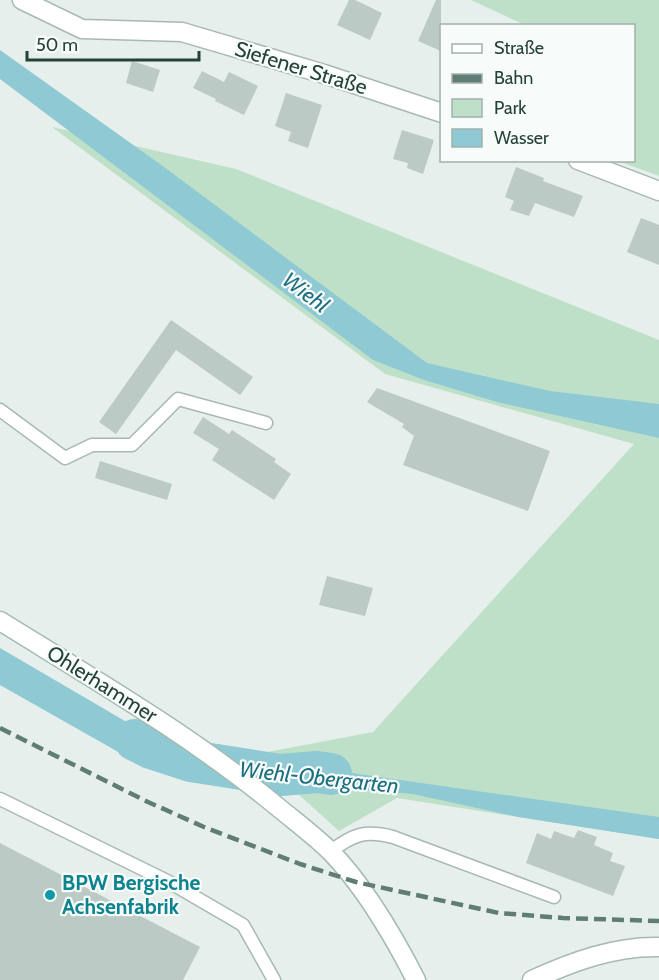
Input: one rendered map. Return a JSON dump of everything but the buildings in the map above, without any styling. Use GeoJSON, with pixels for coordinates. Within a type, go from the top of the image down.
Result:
{"type":"FeatureCollection","features":[{"type":"Feature","properties":{"kind":"street","name":"Siefener Straße"},"geometry":{"type":"LineString","coordinates":[[22,0],[82,29],[182,32],[324,74],[440,113]]}},
{"type":"Feature","properties":{"kind":"street"},"geometry":{"type":"LineString","coordinates":[[583,162],[659,191]]}},
{"type":"Feature","properties":{"kind":"street","name":"Ohlerhammer"},"geometry":{"type":"LineString","coordinates":[[0,621],[204,749],[249,783],[330,852]]}},
{"type":"Feature","properties":{"kind":"street"},"geometry":{"type":"LineString","coordinates":[[330,852],[356,882],[403,955],[416,980]]}},
{"type":"Feature","properties":{"kind":"street"},"geometry":{"type":"LineString","coordinates":[[532,980],[595,955],[638,946],[659,947]]}},
{"type":"Feature","properties":{"kind":"lane"},"geometry":{"type":"LineString","coordinates":[[0,410],[65,458],[92,445],[132,445],[178,399],[266,423]]}},
{"type":"Feature","properties":{"kind":"lane"},"geometry":{"type":"LineString","coordinates":[[0,799],[171,883],[243,926],[274,980]]}},
{"type":"Feature","properties":{"kind":"lane"},"geometry":{"type":"LineString","coordinates":[[330,852],[343,842],[360,834],[376,833],[393,837],[554,897]]}},
{"type":"Feature","properties":{"kind":"green space"},"geometry":{"type":"Polygon","coordinates":[[[471,0],[659,0],[659,176],[621,162],[635,162],[635,24],[523,24],[471,0]]]}},
{"type":"Feature","properties":{"kind":"green space"},"geometry":{"type":"Polygon","coordinates":[[[52,127],[236,169],[659,340],[659,839],[397,798],[339,831],[251,755],[373,732],[634,444],[385,374],[52,127]]]}},
{"type":"Feature","properties":{"kind":"water","name":"Wiehl"},"geometry":{"type":"Polygon","coordinates":[[[0,50],[160,164],[427,363],[550,391],[659,404],[659,438],[497,402],[424,380],[373,360],[0,79],[0,50]]]}},
{"type":"Feature","properties":{"kind":"water"},"geometry":{"type":"Polygon","coordinates":[[[0,648],[166,745],[213,777],[177,776],[143,766],[0,685],[0,648]]]}},
{"type":"Feature","properties":{"kind":"water"},"geometry":{"type":"Polygon","coordinates":[[[251,755],[289,764],[659,817],[659,839],[518,817],[413,794],[287,784],[251,755]]]}},
{"type":"Feature","properties":{"kind":"waterway","name":"Wiehl-Obergarten"},"geometry":{"type":"LineString","coordinates":[[135,740],[151,748],[191,761],[280,775],[317,772],[331,774]]}},
{"type":"Feature","properties":{"kind":"railway"},"geometry":{"type":"LineString","coordinates":[[0,728],[148,802],[204,827],[300,864],[356,882],[499,913],[659,921]]}},
{"type":"Feature","properties":{"kind":"place","name":"BPW Bergische Achsenfabrik"},"geometry":{"type":"Point","coordinates":[50,895]}}]}
